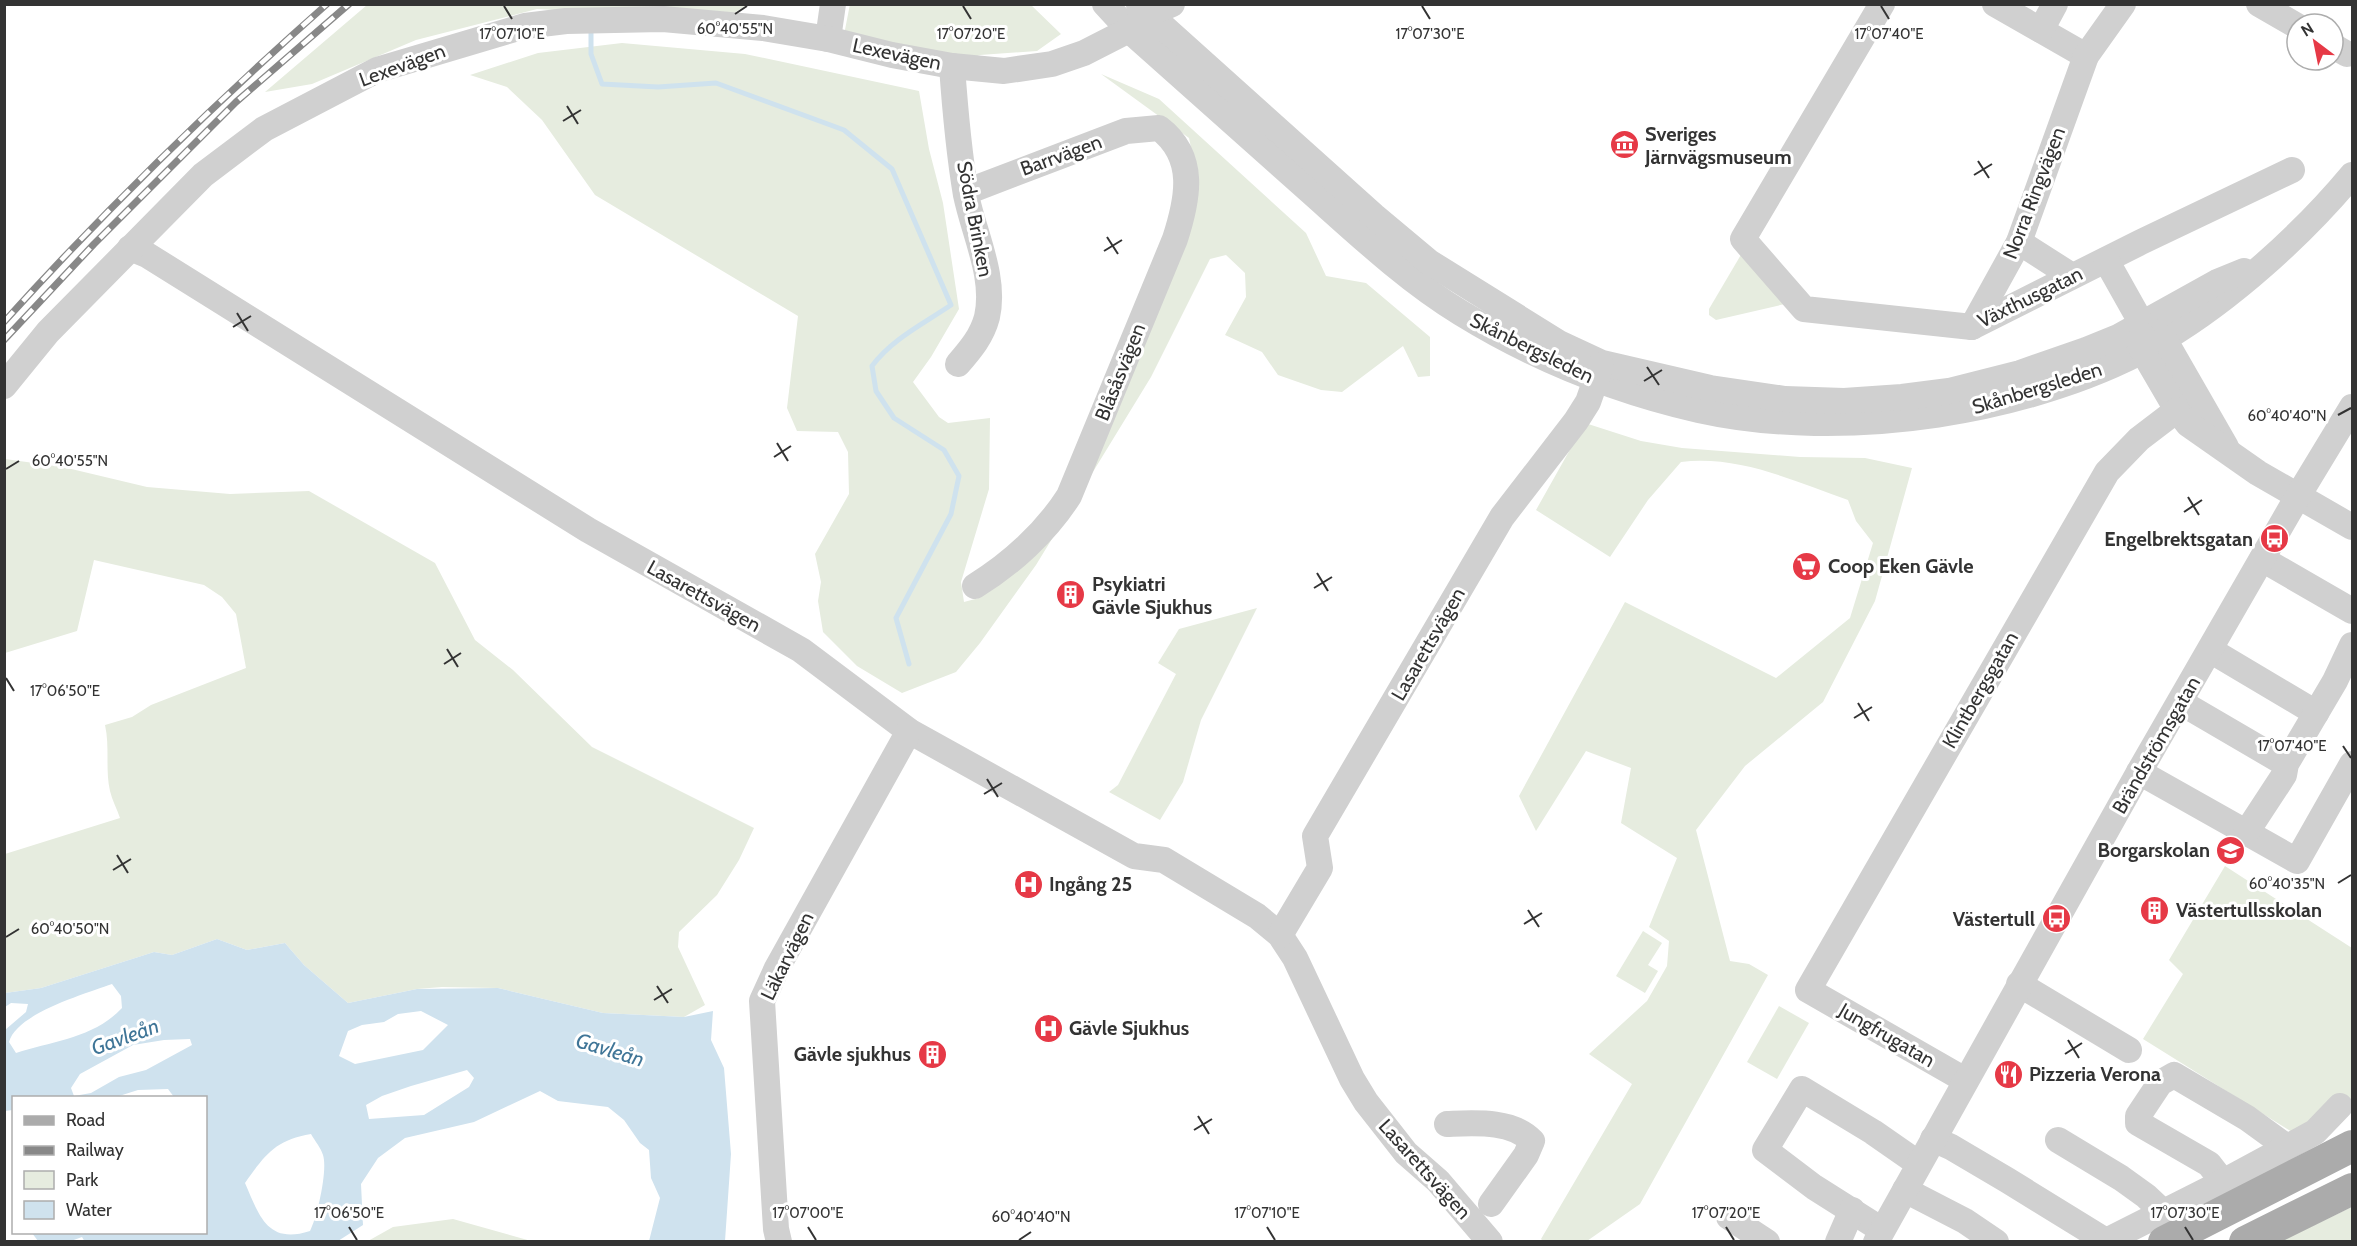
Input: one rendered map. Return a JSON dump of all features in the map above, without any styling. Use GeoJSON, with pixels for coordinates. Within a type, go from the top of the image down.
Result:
{"type":"FeatureCollection","features":[{"type":"Feature","properties":{"kind":"main road"},"geometry":{"type":"LineString","coordinates":[[2164,1227],[2352,1146]]}},
{"type":"Feature","properties":{"kind":"main road"},"geometry":{"type":"LineString","coordinates":[[2245,1242],[2352,1189]]}},
{"type":"Feature","properties":{"kind":"street"},"geometry":{"type":"LineString","coordinates":[[828,39],[833,4]]}},
{"type":"Feature","properties":{"kind":"street","name":"Skånbergsleden"},"geometry":{"type":"LineString","coordinates":[[1105,4],[1139,16],[1429,262],[1600,371],[1700,410],[1776,420],[1843,423],[1910,419],[1986,406],[2069,382],[2153,345],[2213,307],[2299,232],[2352,175]]}},
{"type":"Feature","properties":{"kind":"street","name":"Lexevägen"},"geometry":{"type":"LineString","coordinates":[[4,386],[48,332],[203,175],[264,129],[377,70],[525,26],[566,21],[663,19],[718,23],[828,39],[892,55],[952,66],[1004,71],[1052,64],[1092,49],[1139,16],[1172,4]]}},
{"type":"Feature","properties":{"kind":"street","name":"Växthusgatan"},"geometry":{"type":"LineString","coordinates":[[1882,4],[1743,239],[1804,309],[1972,327],[2292,170]]}},
{"type":"Feature","properties":{"kind":"street"},"geometry":{"type":"LineString","coordinates":[[1995,4],[2086,56]]}},
{"type":"Feature","properties":{"kind":"street"},"geometry":{"type":"LineString","coordinates":[[2041,30],[2055,4]]}},
{"type":"Feature","properties":{"kind":"street","name":"Norra Ringvägen"},"geometry":{"type":"LineString","coordinates":[[1972,327],[2019,242],[2086,56],[2123,4]]}},
{"type":"Feature","properties":{"kind":"street"},"geometry":{"type":"LineString","coordinates":[[2259,4],[2285,19]]}},
{"type":"Feature","properties":{"kind":"street","name":"Södra Brinken"},"geometry":{"type":"LineString","coordinates":[[952,66],[966,192],[972,223],[984,258],[988,292],[987,316],[978,340],[958,364]]}},
{"type":"Feature","properties":{"kind":"street","name":"Barrvägen"},"geometry":{"type":"LineString","coordinates":[[966,192],[1126,131],[1159,128]]}},
{"type":"Feature","properties":{"kind":"street","name":"Blåsåsvägen"},"geometry":{"type":"LineString","coordinates":[[975,586],[997,573],[1055,518],[1069,496],[1170,250],[1184,210],[1187,172],[1179,150],[1171,137],[1159,128]]}},
{"type":"Feature","properties":{"kind":"street"},"geometry":{"type":"LineString","coordinates":[[2019,242],[2072,276]]}},
{"type":"Feature","properties":{"kind":"street","name":"Lasarettsvägen"},"geometry":{"type":"LineString","coordinates":[[130,248],[147,255],[588,530],[801,650],[909,731],[1134,856],[1164,860],[1257,916],[1280,935],[1295,958],[1352,1079],[1366,1102],[1406,1153],[1438,1181],[1490,1242]]}},
{"type":"Feature","properties":{"kind":"street"},"geometry":{"type":"LineString","coordinates":[[2106,260],[2153,345],[2177,410],[2188,424],[2258,473],[2352,527]]}},
{"type":"Feature","properties":{"kind":"street","name":"Skånbergsleden"},"geometry":{"type":"LineString","coordinates":[[1600,371],[1785,399],[1844,401],[1949,391],[2020,374],[2085,350],[2142,324],[2217,282],[2264,263]]}},
{"type":"Feature","properties":{"kind":"street"},"geometry":{"type":"LineString","coordinates":[[2153,345],[2196,397],[2220,433],[2228,450]]}},
{"type":"Feature","properties":{"kind":"street","name":"Lasarettsvägen"},"geometry":{"type":"LineString","coordinates":[[1280,935],[1320,868],[1315,836],[1502,517],[1576,421],[1600,371]]}},
{"type":"Feature","properties":{"kind":"street","name":"Brändströmsgatan"},"geometry":{"type":"LineString","coordinates":[[1879,1236],[2139,772],[2352,407]]}},
{"type":"Feature","properties":{"kind":"street","name":"Klintbergsgatan"},"geometry":{"type":"LineString","coordinates":[[1808,990],[2107,472],[2139,439],[2177,410]]}},
{"type":"Feature","properties":{"kind":"street"},"geometry":{"type":"LineString","coordinates":[[2262,559],[2352,611]]}},
{"type":"Feature","properties":{"kind":"street"},"geometry":{"type":"LineString","coordinates":[[2246,833],[2284,775],[2286,764],[2352,645]]}},
{"type":"Feature","properties":{"kind":"street"},"geometry":{"type":"LineString","coordinates":[[2210,650],[2316,713]]}},
{"type":"Feature","properties":{"kind":"street"},"geometry":{"type":"LineString","coordinates":[[2180,702],[2286,764]]}},
{"type":"Feature","properties":{"kind":"street","name":"Läkarvägen"},"geometry":{"type":"LineString","coordinates":[[779,1242],[776,1230],[762,1001],[777,968],[909,731]]}},
{"type":"Feature","properties":{"kind":"street"},"geometry":{"type":"LineString","coordinates":[[2139,772],[2297,861],[2352,764]]}},
{"type":"Feature","properties":{"kind":"street"},"geometry":{"type":"LineString","coordinates":[[2019,984],[2129,1050]]}},
{"type":"Feature","properties":{"kind":"street","name":"Jungfrugatan"},"geometry":{"type":"LineString","coordinates":[[1808,990],[1965,1080]]}},
{"type":"Feature","properties":{"kind":"street"},"geometry":{"type":"LineString","coordinates":[[2223,1182],[2209,1164],[2138,1123],[2138,1116],[2160,1083],[2174,1075],[2247,1118],[2286,1148]]}},
{"type":"Feature","properties":{"kind":"street"},"geometry":{"type":"LineString","coordinates":[[1879,1236],[1852,1210],[1814,1187],[1765,1150],[1802,1089],[1873,1132],[1919,1164]]}},
{"type":"Feature","properties":{"kind":"street"},"geometry":{"type":"LineString","coordinates":[[1932,1139],[1951,1147],[2007,1180],[2105,1241],[2164,1227],[2223,1182],[2314,1132],[2340,1106]]}},
{"type":"Feature","properties":{"kind":"street"},"geometry":{"type":"LineString","coordinates":[[1448,1124],[1486,1123],[1523,1132],[1532,1142],[1526,1155],[1491,1204]]}},
{"type":"Feature","properties":{"kind":"street"},"geometry":{"type":"LineString","coordinates":[[2058,1140],[2146,1196],[2164,1227]]}},
{"type":"Feature","properties":{"kind":"street"},"geometry":{"type":"LineString","coordinates":[[1905,1190],[1965,1221],[1996,1242]]}},
{"type":"Feature","properties":{"kind":"street"},"geometry":{"type":"LineString","coordinates":[[1838,1242],[1852,1210]]}},
{"type":"Feature","properties":{"kind":"street"},"geometry":{"type":"LineString","coordinates":[[1729,1217],[1767,1242]]}},
{"type":"Feature","properties":{"kind":"green space"},"geometry":{"type":"Polygon","coordinates":[[[850,4],[1031,5],[1061,34],[1037,51],[980,55],[950,65],[843,40],[850,4]]]}},
{"type":"Feature","properties":{"kind":"green space"},"geometry":{"type":"Polygon","coordinates":[[[367,5],[747,5],[724,19],[537,9],[416,40],[312,84],[265,92],[367,5]]]}},
{"type":"Feature","properties":{"kind":"green space"},"geometry":{"type":"Polygon","coordinates":[[[622,43],[745,54],[919,91],[929,149],[943,203],[959,309],[931,357],[913,382],[939,417],[948,423],[990,418],[989,489],[961,582],[964,602],[979,598],[1066,505],[1196,171],[1189,138],[1101,74],[1159,99],[1306,233],[1326,276],[1366,283],[1430,337],[1430,376],[1418,377],[1403,346],[1342,392],[1321,390],[1278,375],[1262,352],[1225,335],[1246,297],[1245,273],[1226,255],[1210,259],[1151,377],[1036,565],[980,643],[956,672],[902,693],[857,666],[823,632],[818,601],[821,582],[815,554],[849,494],[848,452],[838,432],[797,431],[787,408],[798,316],[595,195],[542,120],[507,87],[470,75],[538,53],[622,43]]]}},
{"type":"Feature","properties":{"kind":"green space"},"geometry":{"type":"Polygon","coordinates":[[[1742,253],[1785,304],[1716,320],[1709,315],[1709,309],[1742,253]]]}},
{"type":"Feature","properties":{"kind":"green space"},"geometry":{"type":"Polygon","coordinates":[[[1585,423],[1641,441],[1682,448],[1800,457],[1865,458],[1912,468],[1875,601],[1823,702],[1745,766],[1696,830],[1730,961],[1749,964],[1768,975],[1640,1204],[1587,1241],[1543,1241],[1541,1239],[1632,1084],[1589,1054],[1647,1001],[1667,966],[1669,941],[1649,927],[1677,858],[1621,823],[1631,768],[1586,751],[1536,831],[1519,796],[1625,602],[1776,678],[1850,618],[1873,543],[1856,521],[1848,500],[1766,471],[1745,466],[1724,462],[1681,462],[1648,500],[1610,557],[1536,510],[1585,423]]]}},
{"type":"Feature","properties":{"kind":"green space"},"geometry":{"type":"Polygon","coordinates":[[[5,459],[63,467],[147,487],[230,494],[309,491],[435,563],[475,640],[513,670],[592,747],[754,828],[739,860],[717,895],[679,932],[678,947],[705,1005],[684,1017],[603,1013],[498,988],[442,987],[417,989],[348,1003],[304,965],[285,943],[247,950],[217,939],[172,955],[154,952],[41,988],[5,993],[5,854],[120,818],[109,783],[105,725],[132,717],[151,705],[246,668],[236,614],[222,597],[204,585],[94,560],[77,631],[5,653],[5,459]]]}},
{"type":"Feature","properties":{"kind":"green space"},"geometry":{"type":"Polygon","coordinates":[[[1257,608],[1201,720],[1183,782],[1160,820],[1109,792],[1118,785],[1176,674],[1158,663],[1179,629],[1257,608]]]}},
{"type":"Feature","properties":{"kind":"green space"},"geometry":{"type":"Polygon","coordinates":[[[2225,866],[2352,948],[2352,1111],[2297,1135],[2143,1039],[2183,974],[2169,960],[2225,866]]]}},
{"type":"Feature","properties":{"kind":"green space"},"geometry":{"type":"Polygon","coordinates":[[[1643,931],[1662,943],[1648,965],[1658,971],[1645,993],[1616,976],[1643,931]]]}},
{"type":"Feature","properties":{"kind":"green space"},"geometry":{"type":"Polygon","coordinates":[[[1779,1006],[1809,1023],[1777,1079],[1747,1062],[1779,1006]]]}},
{"type":"Feature","properties":{"kind":"green space"},"geometry":{"type":"Polygon","coordinates":[[[2352,1207],[2352,1241],[2281,1241],[2352,1207]]]}},
{"type":"Feature","properties":{"kind":"green space"},"geometry":{"type":"Polygon","coordinates":[[[453,1219],[531,1241],[368,1241],[393,1227],[453,1219]]]}},
{"type":"Feature","properties":{"kind":"water","name":"Gavleån"},"geometry":{"type":"Polygon","coordinates":[[[217,939],[247,950],[285,943],[304,965],[348,1003],[417,989],[498,988],[603,1013],[684,1017],[713,1011],[711,1040],[724,1068],[731,1154],[725,1241],[649,1241],[660,1198],[651,1178],[649,1150],[640,1143],[624,1120],[608,1107],[558,1101],[540,1091],[474,1122],[405,1138],[378,1158],[361,1184],[363,1225],[338,1241],[85,1242],[82,1237],[71,1241],[38,1241],[33,1234],[207,1234],[207,1096],[173,1096],[168,1089],[138,1090],[119,1096],[74,1096],[12,1096],[12,1110],[5,1111],[5,1030],[26,1012],[28,1004],[11,1003],[5,1007],[5,993],[41,988],[154,952],[172,955],[217,939]],[[112,984],[53,1006],[25,1022],[9,1042],[16,1053],[86,1032],[111,1018],[122,1008],[121,996],[112,984]],[[421,1011],[398,1014],[384,1022],[362,1025],[348,1031],[339,1056],[355,1064],[423,1050],[448,1025],[421,1011]],[[190,1039],[133,1045],[80,1074],[71,1088],[74,1096],[91,1093],[119,1077],[146,1070],[192,1045],[190,1039]],[[467,1070],[382,1096],[366,1105],[369,1119],[424,1115],[469,1087],[474,1078],[467,1070]],[[311,1134],[288,1140],[272,1150],[245,1183],[260,1216],[274,1230],[284,1234],[310,1231],[321,1194],[324,1171],[323,1155],[311,1134]]]}},
{"type":"Feature","properties":{"kind":"waterway"},"geometry":{"type":"LineString","coordinates":[[591,27],[591,54],[602,84],[658,87],[716,83],[844,130],[892,169],[951,305],[908,332],[880,356],[872,366],[876,391],[894,418],[944,450],[959,476],[951,514],[896,618],[909,664]]}},
{"type":"Feature","properties":{"kind":"railway"},"geometry":{"type":"LineString","coordinates":[[4,322],[161,158],[327,4]]}},
{"type":"Feature","properties":{"kind":"railway"},"geometry":{"type":"LineString","coordinates":[[4,340],[94,244],[236,102],[349,4]]}},
{"type":"Feature","properties":{"kind":"place","name":"Sveriges Järnvägsmuseum"},"geometry":{"type":"Point","coordinates":[1624,145]}},
{"type":"Feature","properties":{"kind":"place","name":"Engelbrektsgatan"},"geometry":{"type":"Point","coordinates":[2274,539]}},
{"type":"Feature","properties":{"kind":"place","name":"Coop Eken Gävle"},"geometry":{"type":"Point","coordinates":[1807,566]}},
{"type":"Feature","properties":{"kind":"place","name":"Psykiatri Gävle Sjukhus"},"geometry":{"type":"Point","coordinates":[1071,595]}},
{"type":"Feature","properties":{"kind":"place","name":"Borgarskolan"},"geometry":{"type":"Point","coordinates":[2231,850]}},
{"type":"Feature","properties":{"kind":"place","name":"Ingång 25"},"geometry":{"type":"Point","coordinates":[1028,884]}},
{"type":"Feature","properties":{"kind":"place","name":"Västertullsskolan"},"geometry":{"type":"Point","coordinates":[2155,910]}},
{"type":"Feature","properties":{"kind":"place","name":"Västertull"},"geometry":{"type":"Point","coordinates":[2056,919]}},
{"type":"Feature","properties":{"kind":"place","name":"Gävle Sjukhus"},"geometry":{"type":"Point","coordinates":[1048,1028]}},
{"type":"Feature","properties":{"kind":"place","name":"Gävle sjukhus"},"geometry":{"type":"Point","coordinates":[932,1054]}},
{"type":"Feature","properties":{"kind":"place","name":"Pizzeria Verona"},"geometry":{"type":"Point","coordinates":[2008,1074]}}]}
